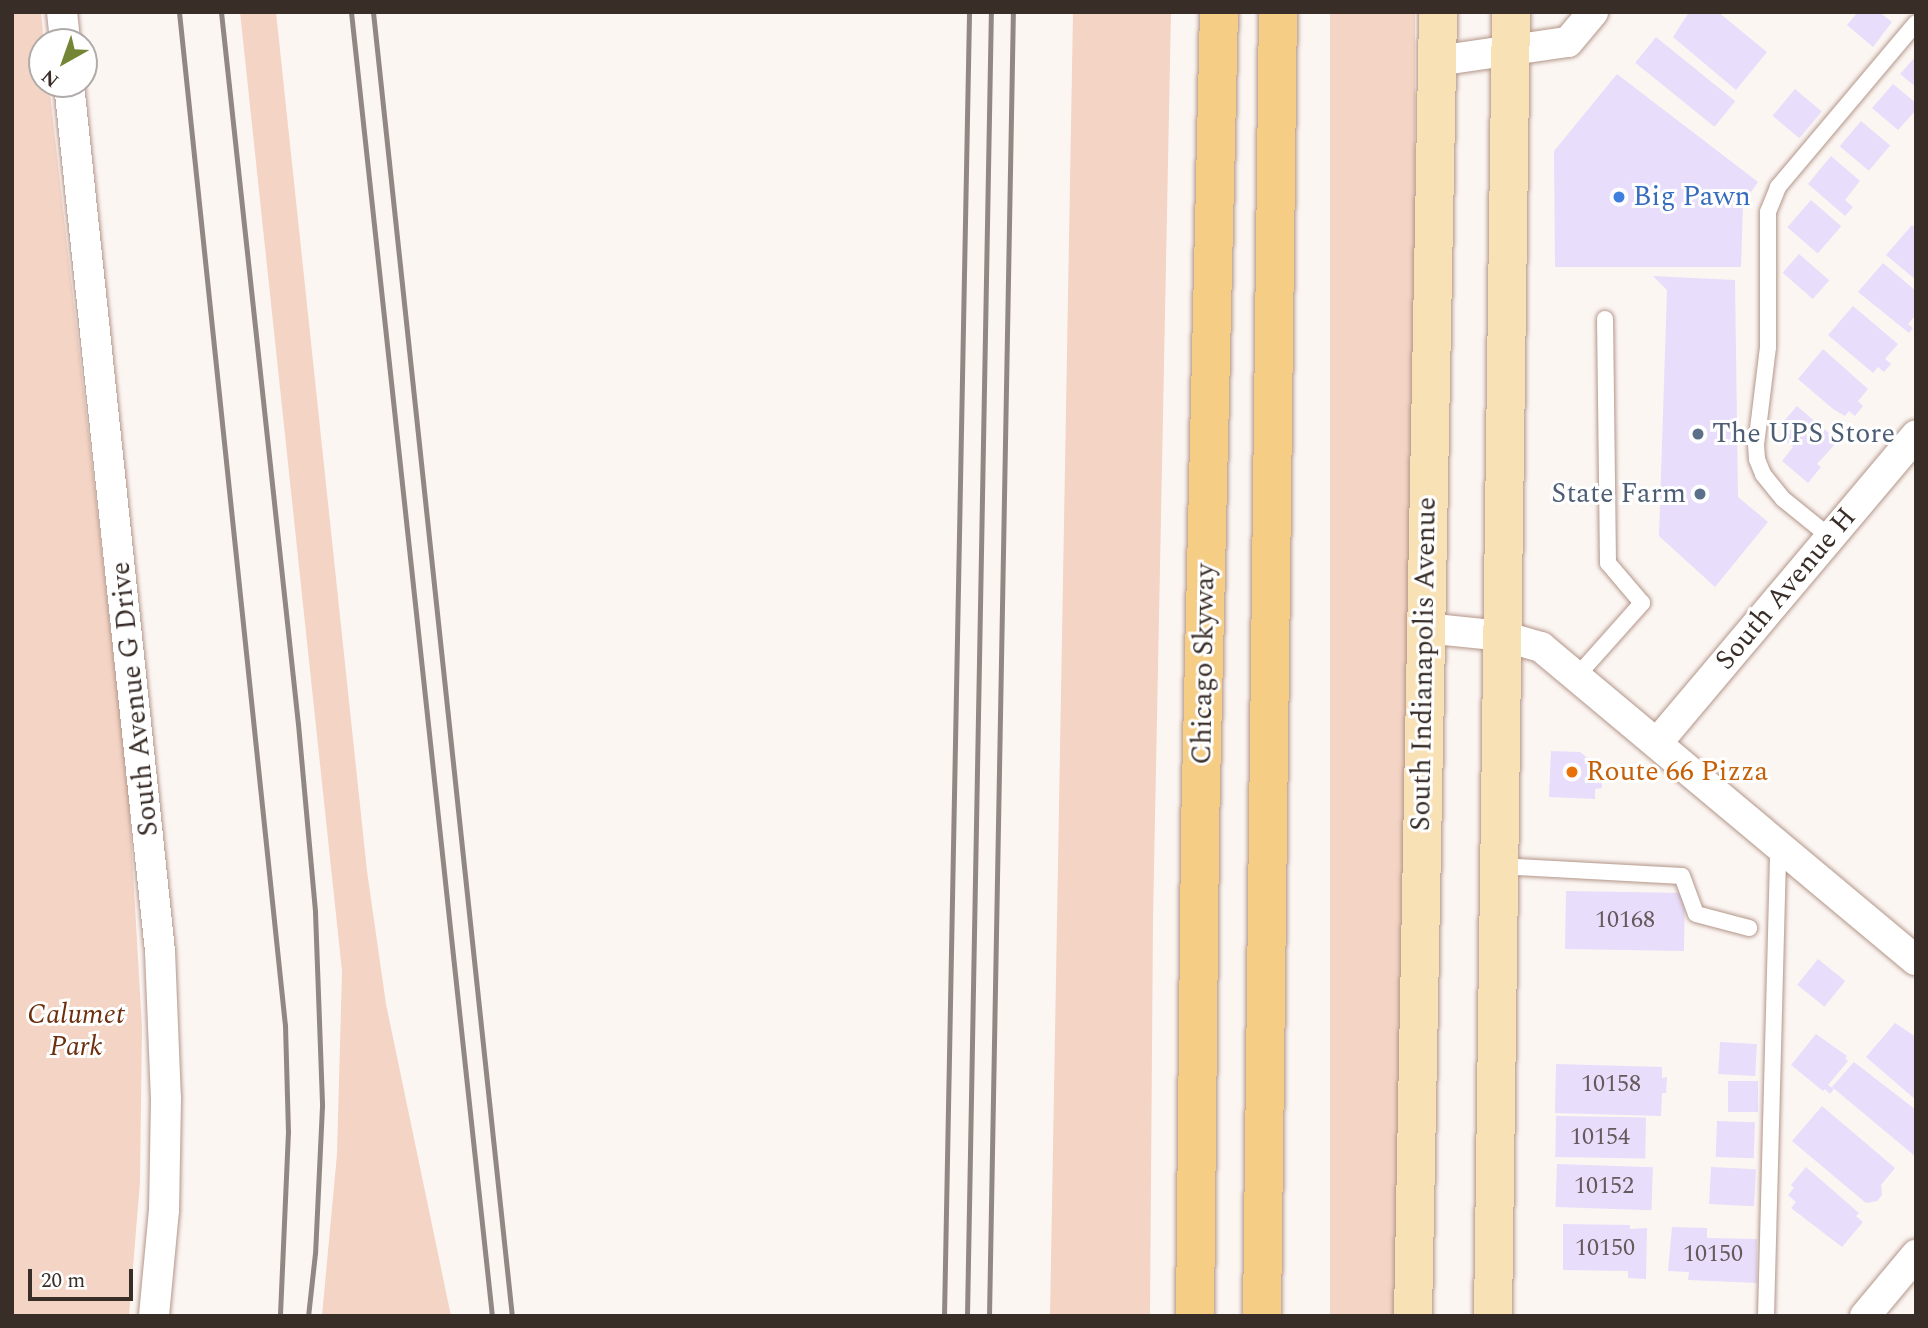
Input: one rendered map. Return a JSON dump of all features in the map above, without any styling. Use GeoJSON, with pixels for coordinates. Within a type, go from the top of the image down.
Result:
{"type":"FeatureCollection","features":[{"type":"Feature","properties":{"kind":"highway","name":"Chicago Skyway"},"geometry":{"type":"LineString","coordinates":[[1195,1316],[1200,815],[1219,12]]}},
{"type":"Feature","properties":{"kind":"highway"},"geometry":{"type":"LineString","coordinates":[[1262,1316],[1278,12]]}},
{"type":"Feature","properties":{"kind":"main road","name":"South Indianapolis Avenue"},"geometry":{"type":"LineString","coordinates":[[1413,1316],[1424,628],[1438,12]]}},
{"type":"Feature","properties":{"kind":"main road"},"geometry":{"type":"LineString","coordinates":[[1493,1316],[1511,12]]}},
{"type":"Feature","properties":{"kind":"street"},"geometry":{"type":"LineString","coordinates":[[1437,61],[1568,42],[1593,12]]}},
{"type":"Feature","properties":{"kind":"street","name":"South Avenue G Drive"},"geometry":{"type":"LineString","coordinates":[[70,98],[160,951],[166,1098],[164,1210],[154,1316]]}},
{"type":"Feature","properties":{"kind":"street","name":"South Avenue H"},"geometry":{"type":"LineString","coordinates":[[1657,743],[1916,435]]}},
{"type":"Feature","properties":{"kind":"street"},"geometry":{"type":"LineString","coordinates":[[1424,628],[1502,636],[1541,647],[1916,960]]}},
{"type":"Feature","properties":{"kind":"street"},"geometry":{"type":"LineString","coordinates":[[1865,1316],[1916,1255]]}},
{"type":"Feature","properties":{"kind":"lane"},"geometry":{"type":"LineString","coordinates":[[1829,537],[1783,499],[1763,474],[1757,459],[1756,445],[1768,347],[1768,212],[1778,187],[1916,23]]}},
{"type":"Feature","properties":{"kind":"lane"},"geometry":{"type":"LineString","coordinates":[[1577,676],[1642,603],[1608,564],[1605,319]]}},
{"type":"Feature","properties":{"kind":"lane"},"geometry":{"type":"LineString","coordinates":[[1766,1316],[1778,844]]}},
{"type":"Feature","properties":{"kind":"lane"},"geometry":{"type":"LineString","coordinates":[[1499,866],[1682,876],[1696,914],[1749,928]]}},
{"type":"Feature","properties":{"kind":"green space","name":"Calumet Park"},"geometry":{"type":"Polygon","coordinates":[[[12,12],[41,12],[43,28],[28,28],[28,98],[51,98],[128,784],[142,1028],[140,1182],[129,1316],[12,1316],[12,12]]]}},
{"type":"Feature","properties":{"kind":"green space"},"geometry":{"type":"Polygon","coordinates":[[[240,12],[276,12],[367,871],[386,1004],[451,1316],[322,1316],[337,1154],[342,971],[240,12]]]}},
{"type":"Feature","properties":{"kind":"green space"},"geometry":{"type":"Polygon","coordinates":[[[1073,12],[1171,12],[1153,920],[1150,1316],[1050,1316],[1073,12]]]}},
{"type":"Feature","properties":{"kind":"green space"},"geometry":{"type":"Polygon","coordinates":[[[1330,12],[1415,12],[1415,1316],[1330,1316],[1330,12]]]}},
{"type":"Feature","properties":{"kind":"building"},"geometry":{"type":"Polygon","coordinates":[[[1689,12],[1718,12],[1767,52],[1736,90],[1673,37],[1689,12]]]}},
{"type":"Feature","properties":{"kind":"building"},"geometry":{"type":"Polygon","coordinates":[[[1858,12],[1879,12],[1892,22],[1873,47],[1847,25],[1858,12]]]}},
{"type":"Feature","properties":{"kind":"building"},"geometry":{"type":"Polygon","coordinates":[[[1656,37],[1735,101],[1715,127],[1635,63],[1656,37]]]}},
{"type":"Feature","properties":{"kind":"building"},"geometry":{"type":"Polygon","coordinates":[[[1916,56],[1916,87],[1900,74],[1916,56]]]}},
{"type":"Feature","properties":{"kind":"building"},"geometry":{"type":"Polygon","coordinates":[[[1617,74],[1758,182],[1743,203],[1741,267],[1555,267],[1554,151],[1617,74]]]}},
{"type":"Feature","properties":{"kind":"building"},"geometry":{"type":"Polygon","coordinates":[[[1893,84],[1916,103],[1916,110],[1898,130],[1872,108],[1893,84]]]}},
{"type":"Feature","properties":{"kind":"building"},"geometry":{"type":"Polygon","coordinates":[[[1795,89],[1822,111],[1799,138],[1773,116],[1795,89]]]}},
{"type":"Feature","properties":{"kind":"building"},"geometry":{"type":"Polygon","coordinates":[[[1861,121],[1890,145],[1869,171],[1840,146],[1861,121]]]}},
{"type":"Feature","properties":{"kind":"building"},"geometry":{"type":"Polygon","coordinates":[[[1831,156],[1860,181],[1845,200],[1853,207],[1845,216],[1808,184],[1831,156]]]}},
{"type":"Feature","properties":{"kind":"building"},"geometry":{"type":"Polygon","coordinates":[[[1811,200],[1841,226],[1818,253],[1787,227],[1811,200]]]}},
{"type":"Feature","properties":{"kind":"building"},"geometry":{"type":"Polygon","coordinates":[[[1912,225],[1916,229],[1916,280],[1886,255],[1912,225]]]}},
{"type":"Feature","properties":{"kind":"building"},"geometry":{"type":"Polygon","coordinates":[[[1799,254],[1829,280],[1813,299],[1783,273],[1799,254]]]}},
{"type":"Feature","properties":{"kind":"building"},"geometry":{"type":"Polygon","coordinates":[[[1883,263],[1916,291],[1916,315],[1908,324],[1913,328],[1909,333],[1858,292],[1883,263]]]}},
{"type":"Feature","properties":{"kind":"building"},"geometry":{"type":"Polygon","coordinates":[[[1653,276],[1735,280],[1738,497],[1768,522],[1715,587],[1659,536],[1667,290],[1653,276]]]}},
{"type":"Feature","properties":{"kind":"building"},"geometry":{"type":"Polygon","coordinates":[[[1853,306],[1898,344],[1885,359],[1891,364],[1884,372],[1878,367],[1873,373],[1828,335],[1853,306]]]}},
{"type":"Feature","properties":{"kind":"building"},"geometry":{"type":"Polygon","coordinates":[[[1823,349],[1868,389],[1858,401],[1863,406],[1855,416],[1849,411],[1845,416],[1833,409],[1798,379],[1823,349]]]}},
{"type":"Feature","properties":{"kind":"building"},"geometry":{"type":"Polygon","coordinates":[[[1797,406],[1838,441],[1817,464],[1821,467],[1808,483],[1782,461],[1793,447],[1783,438],[1792,428],[1784,421],[1797,406]]]}},
{"type":"Feature","properties":{"kind":"building","name":"Route 66 Pizza"},"geometry":{"type":"Polygon","coordinates":[[[1551,751],[1580,752],[1595,764],[1594,781],[1602,781],[1602,788],[1595,789],[1595,799],[1549,797],[1551,751]]]}},
{"type":"Feature","properties":{"kind":"building"},"geometry":{"type":"Polygon","coordinates":[[[1566,891],[1685,893],[1684,951],[1565,949],[1566,891]]]}},
{"type":"Feature","properties":{"kind":"building"},"geometry":{"type":"Polygon","coordinates":[[[1818,959],[1845,981],[1824,1007],[1797,985],[1818,959]]]}},
{"type":"Feature","properties":{"kind":"building"},"geometry":{"type":"Polygon","coordinates":[[[1895,1023],[1916,1037],[1916,1100],[1866,1057],[1895,1023]]]}},
{"type":"Feature","properties":{"kind":"building"},"geometry":{"type":"Polygon","coordinates":[[[1816,1034],[1847,1056],[1845,1058],[1848,1061],[1828,1085],[1834,1089],[1830,1094],[1791,1065],[1816,1034]]]}},
{"type":"Feature","properties":{"kind":"building"},"geometry":{"type":"Polygon","coordinates":[[[1720,1042],[1757,1044],[1755,1076],[1718,1074],[1720,1042]]]}},
{"type":"Feature","properties":{"kind":"building"},"geometry":{"type":"Polygon","coordinates":[[[1854,1062],[1916,1110],[1916,1157],[1832,1087],[1854,1062]]]}},
{"type":"Feature","properties":{"kind":"building"},"geometry":{"type":"Polygon","coordinates":[[[1556,1064],[1662,1067],[1662,1078],[1667,1077],[1666,1093],[1662,1093],[1661,1116],[1555,1113],[1556,1064]]]}},
{"type":"Feature","properties":{"kind":"building"},"geometry":{"type":"Polygon","coordinates":[[[1728,1081],[1758,1081],[1758,1112],[1728,1112],[1728,1081]]]}},
{"type":"Feature","properties":{"kind":"building"},"geometry":{"type":"Polygon","coordinates":[[[1822,1106],[1895,1168],[1881,1185],[1882,1195],[1877,1201],[1866,1203],[1792,1141],[1822,1106]]]}},
{"type":"Feature","properties":{"kind":"building"},"geometry":{"type":"Polygon","coordinates":[[[1556,1116],[1646,1118],[1645,1159],[1555,1157],[1556,1116]]]}},
{"type":"Feature","properties":{"kind":"building"},"geometry":{"type":"Polygon","coordinates":[[[1717,1121],[1755,1122],[1754,1158],[1716,1157],[1717,1121]]]}},
{"type":"Feature","properties":{"kind":"building"},"geometry":{"type":"Polygon","coordinates":[[[1557,1164],[1653,1167],[1651,1210],[1555,1207],[1557,1164]]]}},
{"type":"Feature","properties":{"kind":"building"},"geometry":{"type":"Polygon","coordinates":[[[1711,1167],[1756,1169],[1754,1206],[1709,1204],[1711,1167]]]}},
{"type":"Feature","properties":{"kind":"building"},"geometry":{"type":"Polygon","coordinates":[[[1806,1167],[1859,1213],[1856,1216],[1863,1222],[1842,1247],[1791,1208],[1796,1202],[1788,1195],[1794,1188],[1791,1185],[1806,1167]]]}},
{"type":"Feature","properties":{"kind":"building"},"geometry":{"type":"Polygon","coordinates":[[[1563,1224],[1630,1225],[1630,1229],[1647,1228],[1646,1279],[1628,1278],[1628,1271],[1563,1270],[1563,1224]]]}},
{"type":"Feature","properties":{"kind":"building"},"geometry":{"type":"Polygon","coordinates":[[[1672,1227],[1707,1228],[1707,1238],[1757,1239],[1757,1283],[1688,1280],[1689,1272],[1668,1271],[1672,1227]]]}},
{"type":"Feature","properties":{"kind":"railway"},"geometry":{"type":"LineString","coordinates":[[179,12],[285,1025],[288,1131],[280,1316]]}},
{"type":"Feature","properties":{"kind":"railway"},"geometry":{"type":"LineString","coordinates":[[221,12],[298,724],[315,912],[322,1106],[315,1253],[308,1316]]}},
{"type":"Feature","properties":{"kind":"railway"},"geometry":{"type":"LineString","coordinates":[[351,12],[492,1316]]}},
{"type":"Feature","properties":{"kind":"railway"},"geometry":{"type":"LineString","coordinates":[[373,12],[512,1316]]}},
{"type":"Feature","properties":{"kind":"railway"},"geometry":{"type":"LineString","coordinates":[[944,1316],[969,12]]}},
{"type":"Feature","properties":{"kind":"railway"},"geometry":{"type":"LineString","coordinates":[[967,1316],[991,12]]}},
{"type":"Feature","properties":{"kind":"railway"},"geometry":{"type":"LineString","coordinates":[[989,1316],[1013,12]]}},
{"type":"Feature","properties":{"kind":"place","name":"Big Pawn"},"geometry":{"type":"Point","coordinates":[1619,197]}},
{"type":"Feature","properties":{"kind":"place","name":"The UPS Store"},"geometry":{"type":"Point","coordinates":[1698,434]}},
{"type":"Feature","properties":{"kind":"place","name":"State Farm"},"geometry":{"type":"Point","coordinates":[1700,494]}},
{"type":"Feature","properties":{"kind":"place","name":"Route 66 Pizza"},"geometry":{"type":"Point","coordinates":[1572,772]}}]}
